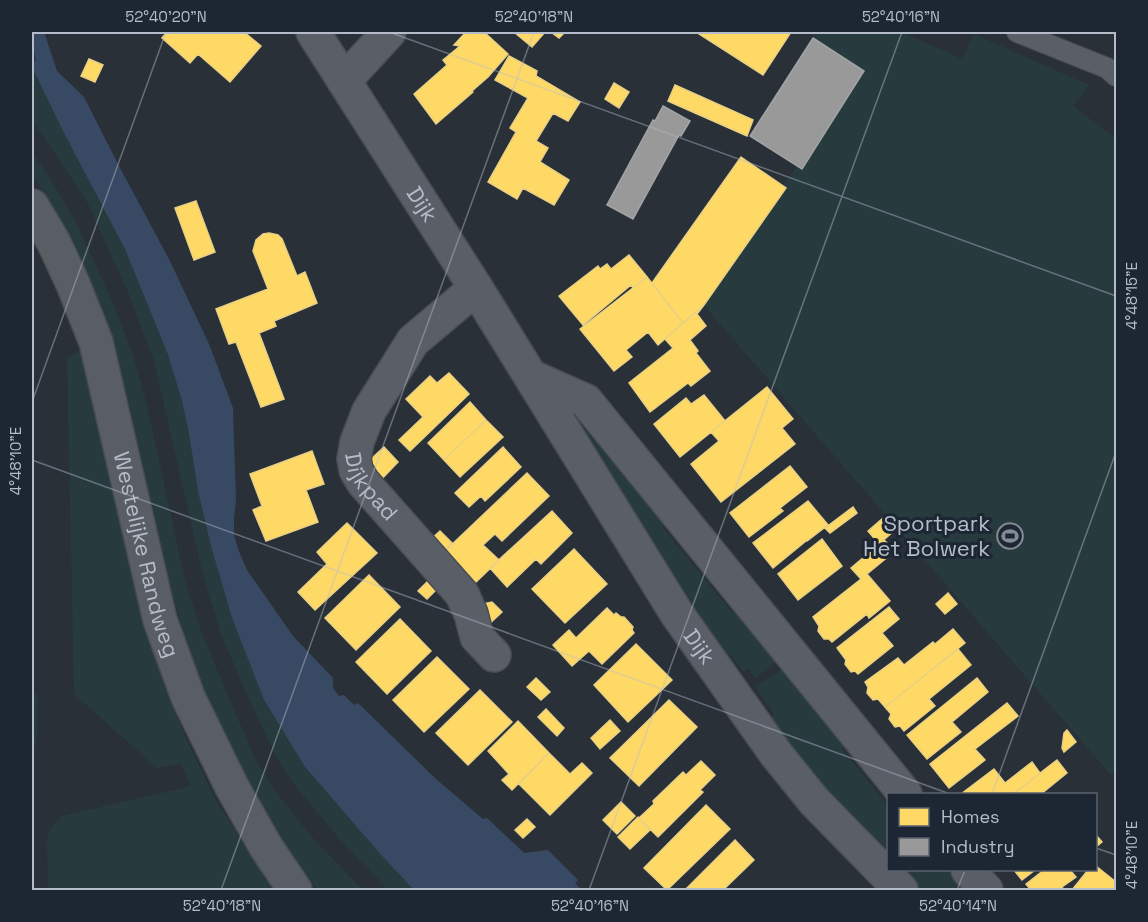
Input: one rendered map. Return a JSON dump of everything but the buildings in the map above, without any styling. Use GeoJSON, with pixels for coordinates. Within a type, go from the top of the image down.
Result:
{"type":"FeatureCollection","features":[{"type":"Feature","properties":{"kind":"street","name":"Dijk"},"geometry":{"type":"LineString","coordinates":[[313,32],[532,377],[677,614],[776,754],[814,801],[902,891]]}},
{"type":"Feature","properties":{"kind":"street"},"geometry":{"type":"LineString","coordinates":[[344,81],[389,32]]}},
{"type":"Feature","properties":{"kind":"street","name":"Westelijke Randweg"},"geometry":{"type":"LineString","coordinates":[[32,206],[54,243],[96,342],[160,620],[188,697],[232,787],[266,847],[295,891]]}},
{"type":"Feature","properties":{"kind":"street","name":"Dijkpad"},"geometry":{"type":"LineString","coordinates":[[476,288],[412,341],[369,411],[357,442],[354,459],[363,482],[462,594],[471,614],[477,637],[494,655]]}},
{"type":"Feature","properties":{"kind":"street"},"geometry":{"type":"LineString","coordinates":[[532,377],[586,400],[903,793]]}},
{"type":"Feature","properties":{"kind":"street"},"geometry":{"type":"LineString","coordinates":[[969,871],[986,891]]}},
{"type":"Feature","properties":{"kind":"lane"},"geometry":{"type":"LineString","coordinates":[[1017,32],[1107,68],[1116,76]]}},
{"type":"Feature","properties":{"kind":"green space","name":"Sportpark Het Bolwerk"},"geometry":{"type":"Polygon","coordinates":[[[815,32],[854,32],[858,34],[859,32],[902,32],[962,59],[974,34],[1089,85],[1073,106],[1116,139],[1116,770],[1111,775],[701,302],[864,71],[812,36],[815,32]]]}},
{"type":"Feature","properties":{"kind":"green space"},"geometry":{"type":"Polygon","coordinates":[[[32,46],[35,62],[125,249],[168,356],[182,401],[232,618],[264,700],[305,767],[414,890],[388,890],[338,837],[296,787],[276,757],[239,677],[220,631],[202,571],[154,361],[128,292],[87,202],[32,121],[32,46]]]}},
{"type":"Feature","properties":{"kind":"green space"},"geometry":{"type":"Polygon","coordinates":[[[32,152],[75,220],[114,305],[133,355],[147,405],[185,581],[202,633],[256,760],[276,792],[311,836],[363,890],[317,890],[277,837],[243,777],[203,689],[182,629],[170,583],[116,353],[97,301],[61,224],[32,174],[32,152]]]}},
{"type":"Feature","properties":{"kind":"green space"},"geometry":{"type":"Polygon","coordinates":[[[80,351],[101,424],[121,519],[159,668],[184,734],[216,801],[275,890],[48,890],[47,839],[50,829],[62,816],[191,786],[181,763],[157,768],[74,694],[67,357],[80,351]]]}},
{"type":"Feature","properties":{"kind":"green space"},"geometry":{"type":"Polygon","coordinates":[[[578,416],[660,509],[664,529],[732,612],[752,620],[782,658],[755,678],[749,669],[743,671],[731,655],[726,658],[645,535],[575,419],[578,416]]]}},
{"type":"Feature","properties":{"kind":"green space"},"geometry":{"type":"Polygon","coordinates":[[[788,665],[840,730],[843,750],[887,805],[887,860],[844,813],[769,719],[774,714],[755,687],[788,665]]]}},
{"type":"Feature","properties":{"kind":"green space"},"geometry":{"type":"Polygon","coordinates":[[[32,690],[38,695],[37,735],[32,771],[32,690]]]}},
{"type":"Feature","properties":{"kind":"green space"},"geometry":{"type":"Polygon","coordinates":[[[898,871],[953,871],[962,882],[953,890],[916,890],[898,871]]]}},
{"type":"Feature","properties":{"kind":"water"},"geometry":{"type":"Polygon","coordinates":[[[32,32],[44,32],[57,71],[84,97],[170,261],[209,344],[233,408],[236,500],[234,535],[247,570],[293,636],[333,678],[333,688],[339,696],[344,695],[354,705],[358,703],[436,779],[483,819],[487,818],[524,853],[548,850],[578,880],[575,883],[582,890],[414,890],[305,767],[264,700],[232,618],[211,546],[198,491],[182,401],[168,355],[125,249],[32,67],[36,59],[32,46],[32,32]]]}},
{"type":"Feature","properties":{"kind":"place","name":"Sportpark Het Bolwerk"},"geometry":{"type":"Point","coordinates":[1010,536]}}]}
